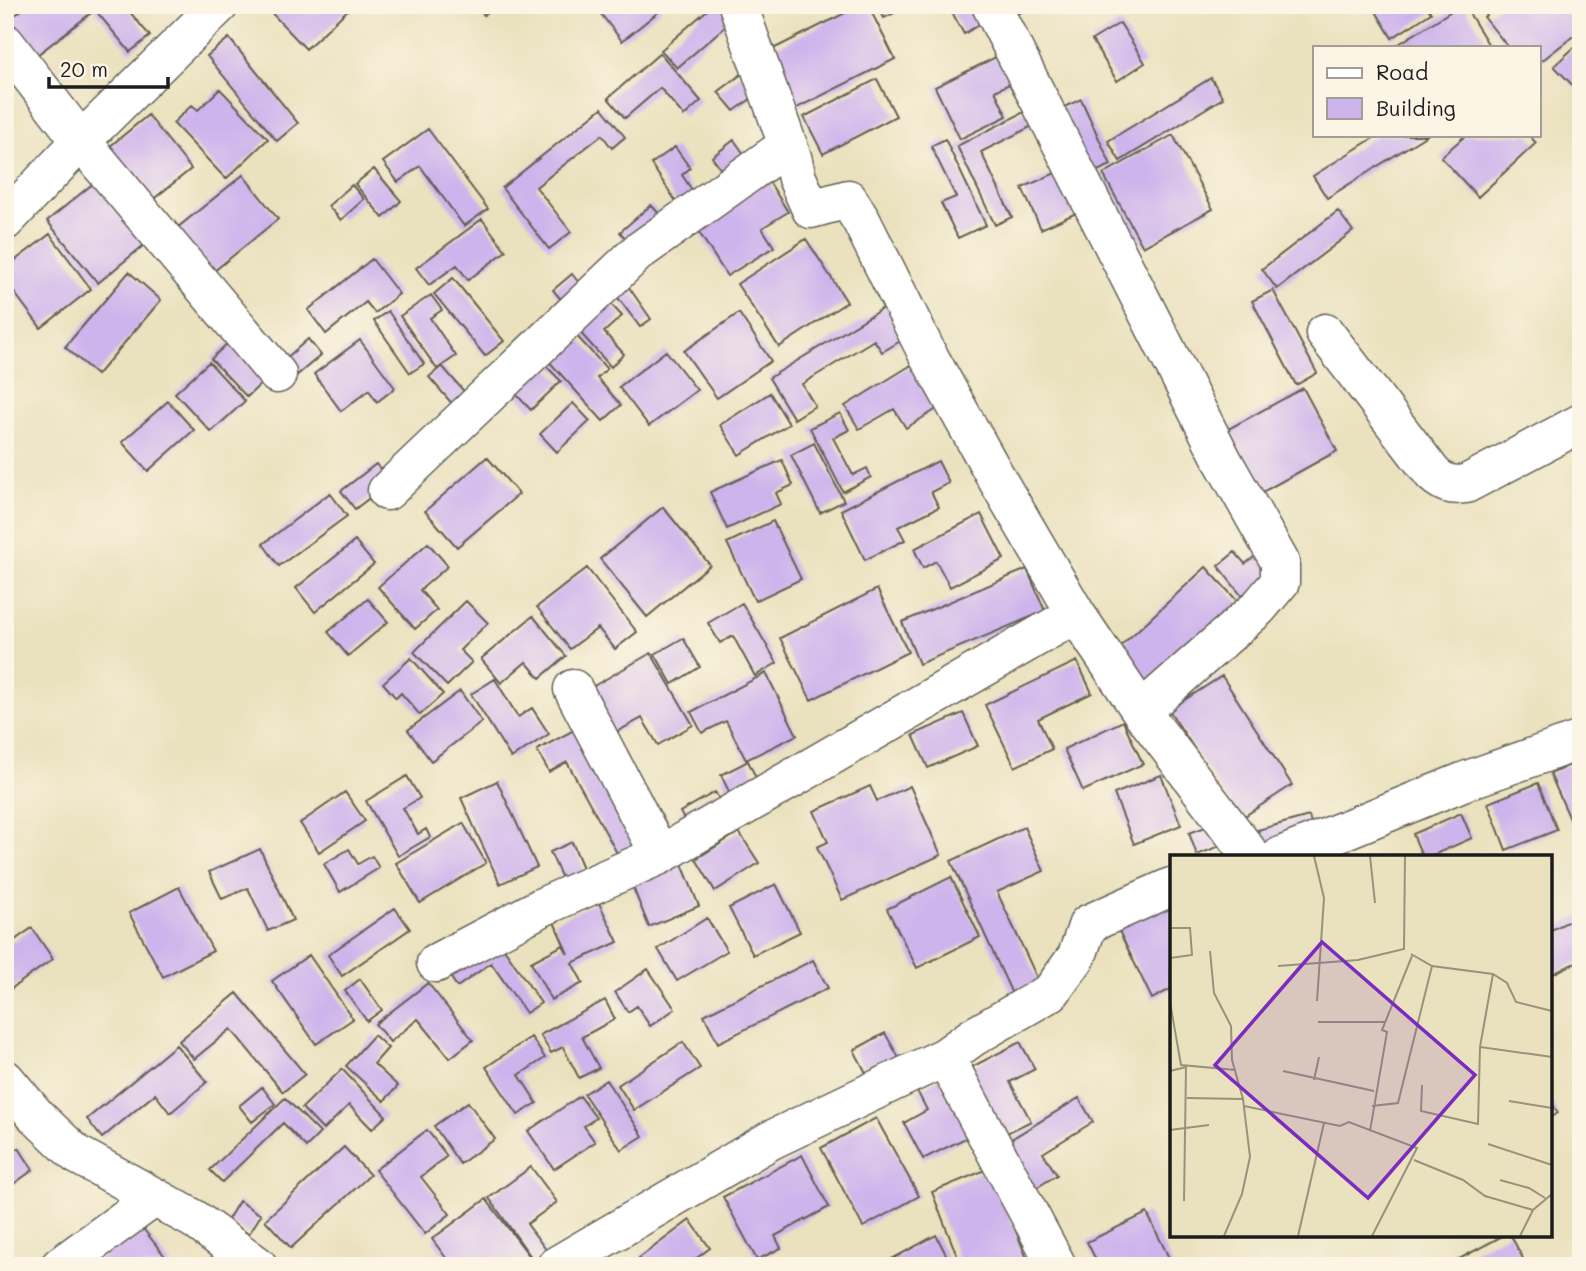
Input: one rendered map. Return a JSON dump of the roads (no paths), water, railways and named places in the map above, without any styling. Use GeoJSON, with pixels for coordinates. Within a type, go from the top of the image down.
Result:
{"type":"FeatureCollection","features":[{"type":"Feature","properties":{"kind":"street"},"geometry":{"type":"LineString","coordinates":[[5,221],[80,141],[219,5]]}},
{"type":"Feature","properties":{"kind":"street"},"geometry":{"type":"LineString","coordinates":[[738,5],[788,145],[797,178],[811,209],[848,199],[927,353],[1076,614],[1141,711],[1250,855]]}},
{"type":"Feature","properties":{"kind":"street"},"geometry":{"type":"LineString","coordinates":[[991,5],[1223,461],[1280,562],[1280,582],[1258,608],[1141,711]]}},
{"type":"Feature","properties":{"kind":"street"},"geometry":{"type":"LineString","coordinates":[[5,43],[80,141],[277,374]]}},
{"type":"Feature","properties":{"kind":"street"},"geometry":{"type":"LineString","coordinates":[[387,491],[638,252],[788,145]]}},
{"type":"Feature","properties":{"kind":"street"},"geometry":{"type":"LineString","coordinates":[[1325,333],[1433,474],[1443,483],[1452,486],[1466,484],[1581,424]]}},
{"type":"Feature","properties":{"kind":"street"},"geometry":{"type":"LineString","coordinates":[[436,963],[542,907],[660,855],[1076,614]]}},
{"type":"Feature","properties":{"kind":"street"},"geometry":{"type":"LineString","coordinates":[[573,690],[660,855]]}},
{"type":"Feature","properties":{"kind":"street"},"geometry":{"type":"LineString","coordinates":[[1283,855],[1465,781],[1581,740]]}},
{"type":"Feature","properties":{"kind":"street"},"geometry":{"type":"LineString","coordinates":[[556,1266],[771,1140],[945,1058],[973,1037],[1051,992],[1077,956],[1088,924],[1170,887]]}},
{"type":"Feature","properties":{"kind":"street"},"geometry":{"type":"LineString","coordinates":[[945,1058],[1057,1266]]}},
{"type":"Feature","properties":{"kind":"street"},"geometry":{"type":"LineString","coordinates":[[5,1079],[36,1116],[76,1154],[194,1219],[258,1266]]}},
{"type":"Feature","properties":{"kind":"street"},"geometry":{"type":"LineString","coordinates":[[60,1266],[155,1197]]}}]}
